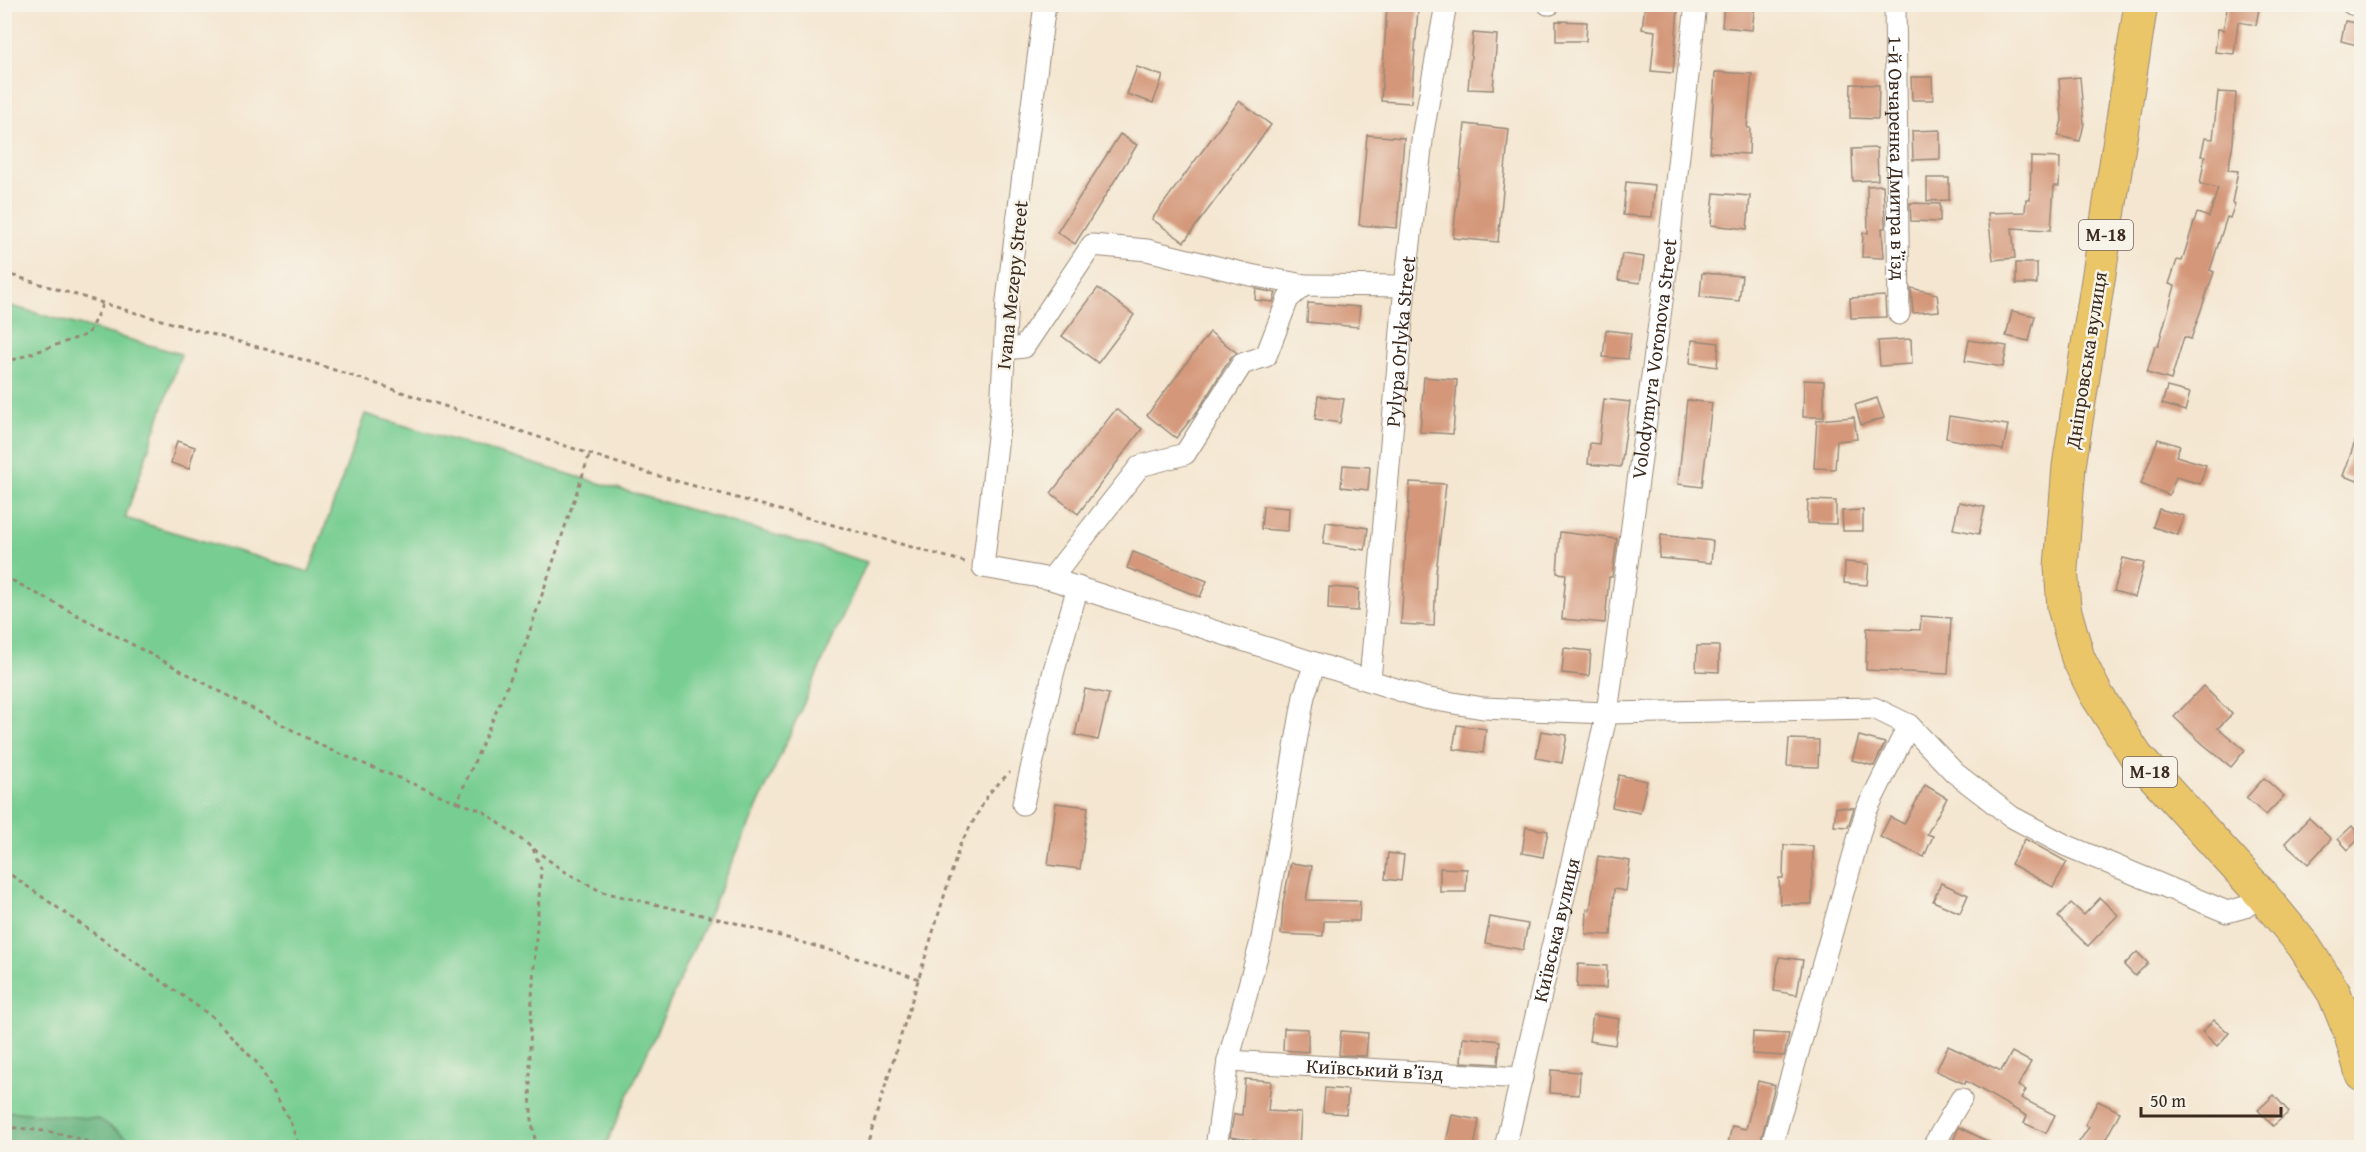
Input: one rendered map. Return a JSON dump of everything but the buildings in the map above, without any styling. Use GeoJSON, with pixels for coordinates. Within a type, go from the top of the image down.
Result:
{"type":"FeatureCollection","features":[{"type":"Feature","properties":{"kind":"highway","name":"Дніпровська вулиця"},"geometry":{"type":"LineString","coordinates":[[2141,4],[2069,465],[2061,567],[2064,608],[2078,658],[2096,694],[2136,756],[2262,895]]}},
{"type":"Feature","properties":{"kind":"highway","name":"М-18"},"geometry":{"type":"LineString","coordinates":[[2262,895],[2304,946],[2334,993],[2350,1032],[2361,1074]]}},
{"type":"Feature","properties":{"kind":"street","name":"Ivana Mezepy Street"},"geometry":{"type":"LineString","coordinates":[[982,567],[1001,410],[1007,300],[1045,4]]}},
{"type":"Feature","properties":{"kind":"street","name":"Pylypa Orlyka Street"},"geometry":{"type":"LineString","coordinates":[[1370,680],[1405,285],[1423,132],[1446,4]]}},
{"type":"Feature","properties":{"kind":"street","name":"Volodymyra Voronova Street"},"geometry":{"type":"LineString","coordinates":[[1607,713],[1666,271],[1696,4]]}},
{"type":"Feature","properties":{"kind":"street","name":"1-й Овчаренка Дмитра в’їзд"},"geometry":{"type":"LineString","coordinates":[[1895,4],[1899,314]]}},
{"type":"Feature","properties":{"kind":"street"},"geometry":{"type":"LineString","coordinates":[[2352,4],[2361,6]]}},
{"type":"Feature","properties":{"kind":"street"},"geometry":{"type":"LineString","coordinates":[[1005,349],[1024,347],[1092,245],[1147,250],[1250,275],[1304,285],[1405,285]]}},
{"type":"Feature","properties":{"kind":"street"},"geometry":{"type":"LineString","coordinates":[[1051,579],[1140,466],[1185,454],[1242,364],[1266,356],[1288,298],[1304,285]]}},
{"type":"Feature","properties":{"kind":"street"},"geometry":{"type":"LineString","coordinates":[[982,567],[1051,579],[1425,698],[1483,708],[1607,713],[1874,708],[1910,725],[1955,773],[2012,818],[2065,845],[2227,912],[2245,907],[2262,895]]}},
{"type":"Feature","properties":{"kind":"street"},"geometry":{"type":"LineString","coordinates":[[1023,804],[1054,670],[1078,587]]}},
{"type":"Feature","properties":{"kind":"street"},"geometry":{"type":"LineString","coordinates":[[1216,1148],[1228,1060],[1262,938],[1304,696],[1315,663]]}},
{"type":"Feature","properties":{"kind":"street","name":"Київська вулиця"},"geometry":{"type":"LineString","coordinates":[[1505,1148],[1607,713]]}},
{"type":"Feature","properties":{"kind":"street"},"geometry":{"type":"LineString","coordinates":[[1771,1148],[1866,812],[1910,725]]}},
{"type":"Feature","properties":{"kind":"street","name":"Київський в’їзд"},"geometry":{"type":"LineString","coordinates":[[1228,1060],[1522,1078]]}},
{"type":"Feature","properties":{"kind":"street"},"geometry":{"type":"LineString","coordinates":[[1932,1148],[1961,1099]]}},
{"type":"Feature","properties":{"kind":"path"},"geometry":{"type":"LineString","coordinates":[[4,273],[304,360],[648,473],[982,567]]}},
{"type":"Feature","properties":{"kind":"path"},"geometry":{"type":"LineString","coordinates":[[4,363],[88,334],[103,303]]}},
{"type":"Feature","properties":{"kind":"path"},"geometry":{"type":"LineString","coordinates":[[458,802],[525,645],[590,453]]}},
{"type":"Feature","properties":{"kind":"path"},"geometry":{"type":"LineString","coordinates":[[4,576],[328,749],[483,811],[562,870],[602,891],[732,922],[880,965],[918,979]]}},
{"type":"Feature","properties":{"kind":"path"},"geometry":{"type":"LineString","coordinates":[[866,1148],[960,845],[989,793],[1036,749]]}},
{"type":"Feature","properties":{"kind":"path"},"geometry":{"type":"LineString","coordinates":[[533,848],[541,868],[531,1002],[530,1086],[537,1148]]}},
{"type":"Feature","properties":{"kind":"path"},"geometry":{"type":"LineString","coordinates":[[4,870],[214,1018],[258,1064],[289,1119],[300,1148]]}},
{"type":"Feature","properties":{"kind":"path"},"geometry":{"type":"LineString","coordinates":[[4,1127],[89,1141],[99,1148]]}},
{"type":"Feature","properties":{"kind":"green space"},"geometry":{"type":"Polygon","coordinates":[[[4,304],[181,354],[125,518],[309,572],[365,414],[867,562],[605,1147],[5,1147],[4,304]]]}},
{"type":"Feature","properties":{"kind":"green space"},"geometry":{"type":"Polygon","coordinates":[[[4,1111],[99,1119],[142,1147],[5,1147],[4,1111]]]}}]}
